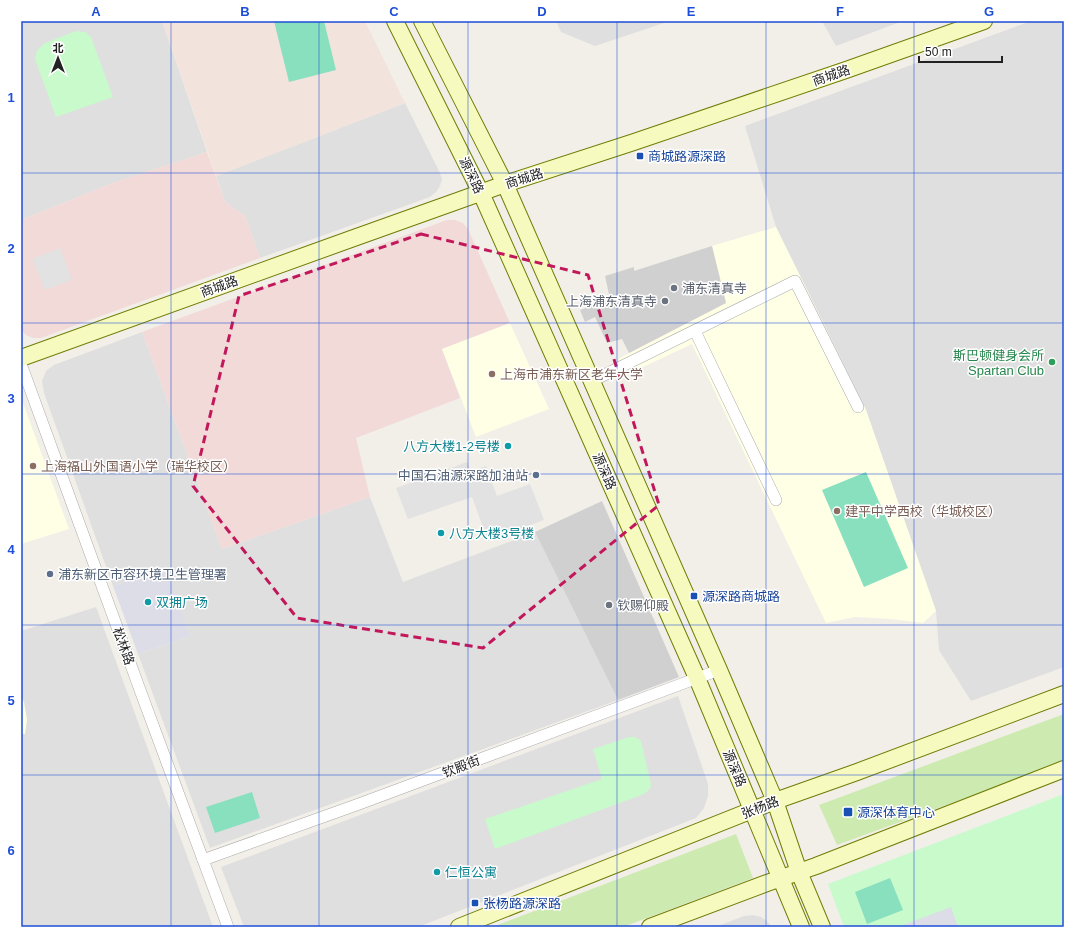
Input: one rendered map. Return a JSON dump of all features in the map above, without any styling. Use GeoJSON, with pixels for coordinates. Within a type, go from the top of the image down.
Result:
{"type":"FeatureCollection","features":[{"type":"Feature","properties":{"kind":"main road","name":"源深路"},"geometry":{"type":"LineString","coordinates":[[395,21],[481,193],[697,678],[801,927]]}},
{"type":"Feature","properties":{"kind":"main road","name":"源深路"},"geometry":{"type":"LineString","coordinates":[[422,21],[505,184],[592,381],[775,801],[799,872],[822,927]]}},
{"type":"Feature","properties":{"kind":"main road","name":"商城路"},"geometry":{"type":"LineString","coordinates":[[21,358],[351,238],[505,184],[846,70],[984,21]]}},
{"type":"Feature","properties":{"kind":"main road","name":"张杨路"},"geometry":{"type":"LineString","coordinates":[[459,927],[752,809],[857,772],[1064,694]]}},
{"type":"Feature","properties":{"kind":"main road"},"geometry":{"type":"LineString","coordinates":[[650,927],[799,872],[1064,769]]}},
{"type":"Feature","properties":{"kind":"street"},"geometry":{"type":"LineString","coordinates":[[592,381],[795,282],[858,407]]}},
{"type":"Feature","properties":{"kind":"street"},"geometry":{"type":"LineString","coordinates":[[695,332],[776,500]]}},
{"type":"Feature","properties":{"kind":"street","name":"松林路"},"geometry":{"type":"LineString","coordinates":[[21,364],[228,927]]}},
{"type":"Feature","properties":{"kind":"street","name":"钦殿街"},"geometry":{"type":"LineString","coordinates":[[203,860],[359,804],[719,670]]}},
{"type":"Feature","properties":{"kind":"highlighted area"},"geometry":{"type":"Polygon","coordinates":[[[421,234],[588,275],[659,505],[483,648],[297,618],[193,486],[239,296],[421,234]]]}},
{"type":"Feature","properties":{"kind":"shaded area"},"geometry":{"type":"Polygon","coordinates":[[[21,21],[162,21],[207,152],[113,183],[21,220],[21,21]]]}},
{"type":"Feature","properties":{"kind":"shaded area"},"geometry":{"type":"Polygon","coordinates":[[[162,21],[365,21],[405,103],[216,176],[162,21]]]}},
{"type":"Feature","properties":{"kind":"shaded area"},"geometry":{"type":"Polygon","coordinates":[[[556,21],[670,21],[595,46],[561,32],[556,21]]]}},
{"type":"Feature","properties":{"kind":"shaded area"},"geometry":{"type":"Polygon","coordinates":[[[822,21],[903,21],[836,46],[822,21]]]}},
{"type":"Feature","properties":{"kind":"shaded area"},"geometry":{"type":"Polygon","coordinates":[[[1031,21],[1064,21],[1064,667],[971,701],[939,650],[936,611],[866,410],[776,227],[745,126],[1031,21]]]}},
{"type":"Feature","properties":{"kind":"shaded area"},"geometry":{"type":"Polygon","coordinates":[[[405,103],[440,173],[442,179],[436,192],[430,197],[260,258],[245,216],[225,202],[216,176],[405,103]]]}},
{"type":"Feature","properties":{"kind":"shaded area"},"geometry":{"type":"Polygon","coordinates":[[[207,152],[225,202],[245,216],[260,258],[41,338],[33,338],[26,335],[21,330],[21,220],[113,183],[207,152]]]}},
{"type":"Feature","properties":{"kind":"shaded area"},"geometry":{"type":"Polygon","coordinates":[[[447,220],[455,220],[463,223],[468,229],[510,323],[442,349],[460,398],[356,438],[370,497],[222,549],[142,332],[447,220]]]}},
{"type":"Feature","properties":{"kind":"shaded area","name":"建平中学西校（华城校区）"},"geometry":{"type":"Polygon","coordinates":[[[776,227],[866,410],[936,611],[923,623],[855,617],[826,623],[692,344],[626,375],[618,359],[726,303],[712,246],[776,227]]]}},
{"type":"Feature","properties":{"kind":"shaded area","name":"上海浦东清真寺"},"geometry":{"type":"Polygon","coordinates":[[[712,246],[726,303],[629,353],[622,339],[607,343],[595,317],[585,322],[580,310],[610,299],[605,276],[634,267],[634,271],[712,246]]]}},
{"type":"Feature","properties":{"kind":"shaded area"},"geometry":{"type":"Polygon","coordinates":[[[60,248],[72,280],[45,290],[32,259],[60,248]]]}},
{"type":"Feature","properties":{"kind":"shaded area","name":"上海市浦东新区老年大学"},"geometry":{"type":"Polygon","coordinates":[[[510,323],[549,409],[476,437],[442,349],[510,323]]]}},
{"type":"Feature","properties":{"kind":"shaded area"},"geometry":{"type":"Polygon","coordinates":[[[142,332],[222,549],[370,497],[403,582],[535,532],[618,700],[210,848],[138,654],[190,636],[165,569],[113,586],[44,393],[42,381],[46,371],[54,365],[142,332]]]}},
{"type":"Feature","properties":{"kind":"shaded area","name":"上海福山外国语小学（瑞华校区）"},"geometry":{"type":"Polygon","coordinates":[[[21,401],[69,529],[21,544],[21,401]]]}},
{"type":"Feature","properties":{"kind":"shaded area"},"geometry":{"type":"Polygon","coordinates":[[[467,462],[471,471],[486,466],[497,496],[530,484],[544,520],[488,541],[472,497],[408,519],[396,488],[467,462]]]}},
{"type":"Feature","properties":{"kind":"shaded area","name":"钦赐仰殿"},"geometry":{"type":"Polygon","coordinates":[[[602,501],[679,677],[618,700],[535,532],[602,501]]]}},
{"type":"Feature","properties":{"kind":"shaded area","name":"双拥广场"},"geometry":{"type":"Polygon","coordinates":[[[166,569],[190,636],[138,654],[113,586],[166,569]]]}},
{"type":"Feature","properties":{"kind":"shaded area"},"geometry":{"type":"Polygon","coordinates":[[[96,607],[213,927],[21,927],[21,631],[96,607]]]}},
{"type":"Feature","properties":{"kind":"shaded area"},"geometry":{"type":"Polygon","coordinates":[[[21,694],[27,720],[25,734],[21,734],[21,694]]]}},
{"type":"Feature","properties":{"kind":"shaded area"},"geometry":{"type":"Polygon","coordinates":[[[678,696],[708,784],[708,796],[704,808],[696,818],[418,927],[244,927],[221,867],[678,696]]]}},
{"type":"Feature","properties":{"kind":"shaded area"},"geometry":{"type":"Polygon","coordinates":[[[951,907],[958,927],[898,927],[951,907]]]}},
{"type":"Feature","properties":{"kind":"shaded area"},"geometry":{"type":"Polygon","coordinates":[[[753,915],[761,917],[772,927],[715,927],[744,916],[753,915]]]}},
{"type":"Feature","properties":{"kind":"green space"},"geometry":{"type":"Polygon","coordinates":[[[274,21],[324,21],[336,70],[289,82],[274,21]]]}},
{"type":"Feature","properties":{"kind":"green space"},"geometry":{"type":"Polygon","coordinates":[[[76,31],[85,32],[91,37],[113,97],[56,117],[35,59],[37,50],[45,43],[76,31]]]}},
{"type":"Feature","properties":{"kind":"green space"},"geometry":{"type":"Polygon","coordinates":[[[866,472],[908,568],[864,587],[822,490],[866,472]]]}},
{"type":"Feature","properties":{"kind":"green space"},"geometry":{"type":"Polygon","coordinates":[[[1064,714],[1064,762],[837,845],[819,805],[1064,714]]]}},
{"type":"Feature","properties":{"kind":"green space"},"geometry":{"type":"Polygon","coordinates":[[[629,737],[635,737],[641,741],[651,784],[650,789],[644,794],[495,849],[485,819],[602,779],[593,749],[629,737]]]}},
{"type":"Feature","properties":{"kind":"green space"},"geometry":{"type":"Polygon","coordinates":[[[252,792],[260,818],[215,833],[206,807],[252,792]]]}},
{"type":"Feature","properties":{"kind":"green space","name":"源深体育中心"},"geometry":{"type":"Polygon","coordinates":[[[1064,794],[1064,927],[844,927],[828,884],[1064,794]]]}},
{"type":"Feature","properties":{"kind":"green space"},"geometry":{"type":"Polygon","coordinates":[[[736,834],[753,878],[623,927],[492,927],[736,834]]]}},
{"type":"Feature","properties":{"kind":"green space"},"geometry":{"type":"Polygon","coordinates":[[[890,878],[903,910],[867,924],[855,892],[890,878]]]}},
{"type":"Feature","properties":{"kind":"place","name":"商城路源深路"},"geometry":{"type":"Point","coordinates":[640,156]}},
{"type":"Feature","properties":{"kind":"place","name":"浦东清真寺"},"geometry":{"type":"Point","coordinates":[674,288]}},
{"type":"Feature","properties":{"kind":"place","name":"上海浦东清真寺"},"geometry":{"type":"Point","coordinates":[665,301]}},
{"type":"Feature","properties":{"kind":"place","name":"斯巴顿健身会所 Spartan Club"},"geometry":{"type":"Point","coordinates":[1052,362]}},
{"type":"Feature","properties":{"kind":"place","name":"上海市浦东新区老年大学"},"geometry":{"type":"Point","coordinates":[492,374]}},
{"type":"Feature","properties":{"kind":"place","name":"八方大楼1-2号楼"},"geometry":{"type":"Point","coordinates":[508,446]}},
{"type":"Feature","properties":{"kind":"place","name":"上海福山外国语小学（瑞华校区）"},"geometry":{"type":"Point","coordinates":[33,466]}},
{"type":"Feature","properties":{"kind":"place","name":"中国石油源深路加油站"},"geometry":{"type":"Point","coordinates":[536,475]}},
{"type":"Feature","properties":{"kind":"place","name":"建平中学西校（华城校区）"},"geometry":{"type":"Point","coordinates":[837,511]}},
{"type":"Feature","properties":{"kind":"place","name":"八方大楼3号楼"},"geometry":{"type":"Point","coordinates":[441,533]}},
{"type":"Feature","properties":{"kind":"place","name":"浦东新区市容环境卫生管理署"},"geometry":{"type":"Point","coordinates":[50,574]}},
{"type":"Feature","properties":{"kind":"place","name":"源深路商城路"},"geometry":{"type":"Point","coordinates":[694,596]}},
{"type":"Feature","properties":{"kind":"place","name":"双拥广场"},"geometry":{"type":"Point","coordinates":[148,602]}},
{"type":"Feature","properties":{"kind":"place","name":"钦赐仰殿"},"geometry":{"type":"Point","coordinates":[609,605]}},
{"type":"Feature","properties":{"kind":"place","name":"源深体育中心"},"geometry":{"type":"Point","coordinates":[848,812]}},
{"type":"Feature","properties":{"kind":"place","name":"仁恒公寓"},"geometry":{"type":"Point","coordinates":[437,872]}},
{"type":"Feature","properties":{"kind":"place","name":"张杨路源深路"},"geometry":{"type":"Point","coordinates":[475,903]}}]}
